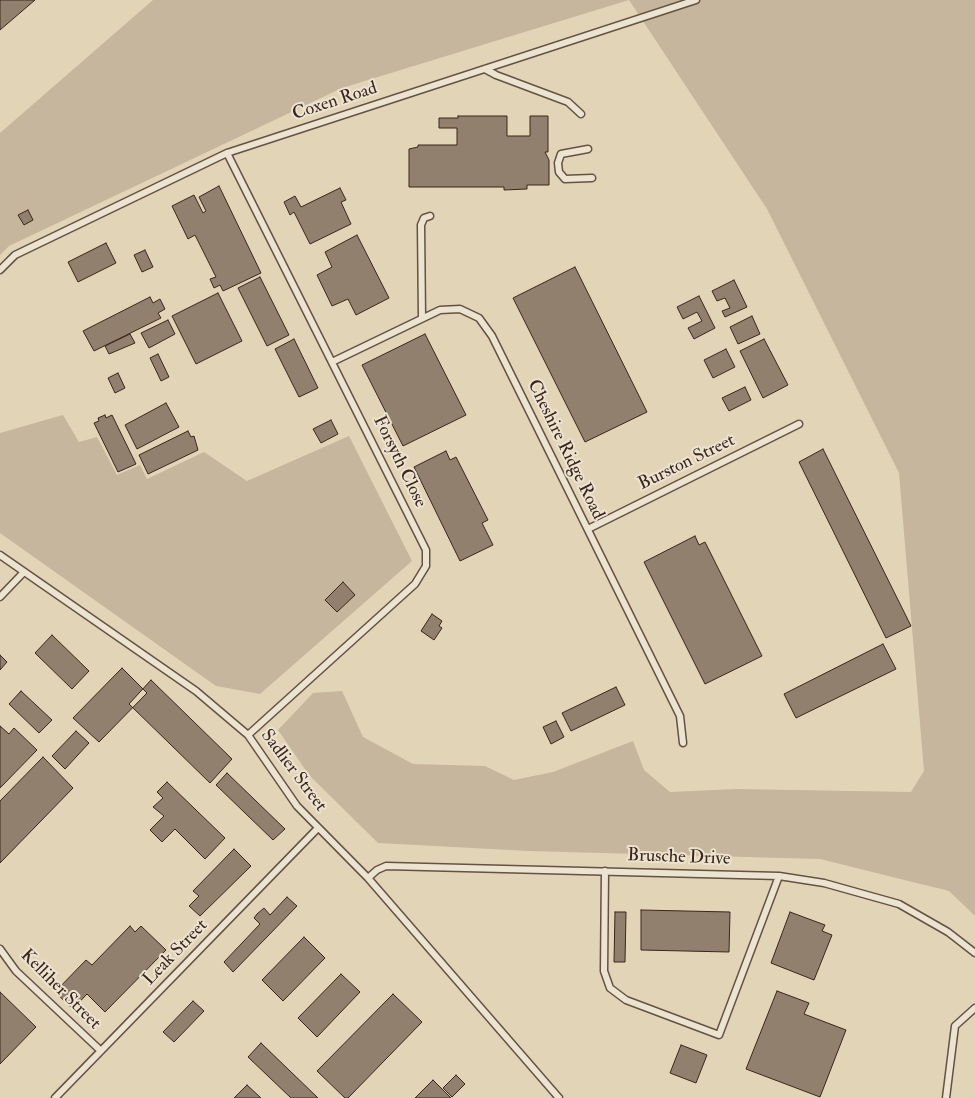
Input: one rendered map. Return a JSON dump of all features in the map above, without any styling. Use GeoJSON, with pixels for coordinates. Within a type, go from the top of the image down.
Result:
{"type":"FeatureCollection","features":[{"type":"Feature","properties":{"kind":"lane","name":"Coxen Road"},"geometry":{"type":"LineString","coordinates":[[0,270],[15,255],[227,153],[696,0]]}},
{"type":"Feature","properties":{"kind":"lane"},"geometry":{"type":"LineString","coordinates":[[485,69],[496,75],[568,102],[581,114]]}},
{"type":"Feature","properties":{"kind":"lane"},"geometry":{"type":"LineString","coordinates":[[588,149],[562,154],[558,163],[559,172],[565,179],[592,178]]}},
{"type":"Feature","properties":{"kind":"lane","name":"Forsyth Close"},"geometry":{"type":"LineString","coordinates":[[227,153],[278,259],[426,550],[426,566],[415,584],[248,735]]}},
{"type":"Feature","properties":{"kind":"lane"},"geometry":{"type":"LineString","coordinates":[[422,318],[421,225],[424,218],[430,216]]}},
{"type":"Feature","properties":{"kind":"lane","name":"Cheshire Ridge Road"},"geometry":{"type":"LineString","coordinates":[[332,362],[440,310],[460,309],[479,318],[492,336],[680,716],[683,743]]}},
{"type":"Feature","properties":{"kind":"lane","name":"Burston Street"},"geometry":{"type":"LineString","coordinates":[[588,529],[799,424]]}},
{"type":"Feature","properties":{"kind":"lane","name":"Sadlier Street"},"geometry":{"type":"LineString","coordinates":[[0,555],[196,691],[248,735],[297,806],[368,878],[559,1098]]}},
{"type":"Feature","properties":{"kind":"lane"},"geometry":{"type":"LineString","coordinates":[[0,597],[24,572]]}},
{"type":"Feature","properties":{"kind":"lane","name":"Leak Street"},"geometry":{"type":"LineString","coordinates":[[55,1098],[318,828]]}},
{"type":"Feature","properties":{"kind":"lane","name":"Brusche Drive"},"geometry":{"type":"LineString","coordinates":[[368,878],[377,870],[386,866],[779,876],[848,888],[899,904],[948,932],[975,953]]}},
{"type":"Feature","properties":{"kind":"lane"},"geometry":{"type":"LineString","coordinates":[[605,872],[604,971],[610,988],[626,1000],[719,1035],[779,876]]}},
{"type":"Feature","properties":{"kind":"lane","name":"Kelliher Street"},"geometry":{"type":"LineString","coordinates":[[0,949],[16,971],[101,1051]]}},
{"type":"Feature","properties":{"kind":"lane"},"geometry":{"type":"LineString","coordinates":[[946,1098],[955,1026],[975,1008]]}},
{"type":"Feature","properties":{"kind":"shaded area"},"geometry":{"type":"Polygon","coordinates":[[[153,0],[629,0],[342,88],[9,246],[0,255],[0,133],[153,0]]]}},
{"type":"Feature","properties":{"kind":"shaded area"},"geometry":{"type":"Polygon","coordinates":[[[629,0],[975,0],[975,916],[949,891],[820,859],[529,851],[378,843],[309,775],[278,730],[313,693],[342,691],[363,737],[413,764],[485,766],[514,780],[553,772],[633,741],[644,770],[670,792],[736,789],[911,792],[924,771],[899,473],[767,209],[629,0]]]}},
{"type":"Feature","properties":{"kind":"shaded area"},"geometry":{"type":"Polygon","coordinates":[[[63,415],[79,442],[97,437],[117,475],[140,465],[147,479],[204,452],[247,481],[349,436],[412,561],[260,694],[216,686],[0,533],[0,433],[63,415]]]}},
{"type":"Feature","properties":{"kind":"building"},"geometry":{"type":"Polygon","coordinates":[[[0,0],[35,0],[0,30],[0,0]]]}},
{"type":"Feature","properties":{"kind":"building"},"geometry":{"type":"Polygon","coordinates":[[[458,116],[507,116],[507,136],[530,136],[530,116],[548,116],[548,152],[545,152],[549,160],[549,185],[527,185],[527,189],[504,190],[504,187],[409,187],[409,149],[418,147],[418,145],[457,145],[457,128],[439,128],[439,118],[458,118],[458,116]]]}},
{"type":"Feature","properties":{"kind":"building"},"geometry":{"type":"Polygon","coordinates":[[[219,186],[261,273],[223,291],[220,285],[214,288],[210,279],[216,277],[195,235],[188,239],[172,206],[194,195],[203,213],[206,211],[199,197],[219,186]]]}},
{"type":"Feature","properties":{"kind":"building"},"geometry":{"type":"Polygon","coordinates":[[[340,188],[346,200],[341,202],[351,224],[310,244],[294,212],[290,215],[284,202],[295,196],[301,207],[340,188]]]}},
{"type":"Feature","properties":{"kind":"building"},"geometry":{"type":"Polygon","coordinates":[[[28,210],[33,220],[24,225],[18,215],[28,210]]]}},
{"type":"Feature","properties":{"kind":"building"},"geometry":{"type":"Polygon","coordinates":[[[357,235],[389,298],[356,315],[348,299],[332,306],[317,275],[332,267],[325,252],[357,235]]]}},
{"type":"Feature","properties":{"kind":"building"},"geometry":{"type":"Polygon","coordinates":[[[106,243],[116,263],[78,282],[68,262],[106,243]]]}},
{"type":"Feature","properties":{"kind":"building"},"geometry":{"type":"Polygon","coordinates":[[[145,250],[153,267],[142,272],[134,255],[145,250]]]}},
{"type":"Feature","properties":{"kind":"building"},"geometry":{"type":"Polygon","coordinates":[[[575,267],[647,412],[585,442],[513,298],[575,267]]]}},
{"type":"Feature","properties":{"kind":"building"},"geometry":{"type":"Polygon","coordinates":[[[260,277],[289,335],[267,346],[238,288],[260,277]]]}},
{"type":"Feature","properties":{"kind":"building"},"geometry":{"type":"Polygon","coordinates":[[[734,280],[747,307],[725,317],[722,311],[730,308],[725,298],[717,301],[712,291],[734,280]]]}},
{"type":"Feature","properties":{"kind":"building"},"geometry":{"type":"Polygon","coordinates":[[[218,293],[242,341],[196,364],[172,316],[218,293]]]}},
{"type":"Feature","properties":{"kind":"building"},"geometry":{"type":"Polygon","coordinates":[[[699,296],[715,328],[694,339],[688,328],[702,321],[697,312],[683,319],[677,307],[699,296]]]}},
{"type":"Feature","properties":{"kind":"building"},"geometry":{"type":"Polygon","coordinates":[[[150,297],[153,303],[160,299],[165,309],[158,313],[161,318],[94,351],[83,331],[150,297]]]}},
{"type":"Feature","properties":{"kind":"building"},"geometry":{"type":"Polygon","coordinates":[[[752,316],[760,334],[738,344],[730,327],[752,316]]]}},
{"type":"Feature","properties":{"kind":"building"},"geometry":{"type":"Polygon","coordinates":[[[168,320],[175,334],[149,348],[141,333],[168,320]]]}},
{"type":"Feature","properties":{"kind":"building"},"geometry":{"type":"Polygon","coordinates":[[[130,334],[135,343],[109,354],[105,346],[130,334]]]}},
{"type":"Feature","properties":{"kind":"building"},"geometry":{"type":"Polygon","coordinates":[[[425,334],[466,415],[403,446],[362,365],[425,334]]]}},
{"type":"Feature","properties":{"kind":"building"},"geometry":{"type":"Polygon","coordinates":[[[294,339],[318,388],[299,397],[275,349],[294,339]]]}},
{"type":"Feature","properties":{"kind":"building"},"geometry":{"type":"Polygon","coordinates":[[[764,339],[788,385],[763,398],[740,351],[764,339]]]}},
{"type":"Feature","properties":{"kind":"building"},"geometry":{"type":"Polygon","coordinates":[[[726,349],[735,367],[713,378],[704,360],[726,349]]]}},
{"type":"Feature","properties":{"kind":"building"},"geometry":{"type":"Polygon","coordinates":[[[158,354],[169,377],[161,381],[150,358],[158,354]]]}},
{"type":"Feature","properties":{"kind":"building"},"geometry":{"type":"Polygon","coordinates":[[[118,373],[125,388],[115,393],[108,378],[118,373]]]}},
{"type":"Feature","properties":{"kind":"building"},"geometry":{"type":"Polygon","coordinates":[[[745,387],[751,400],[729,411],[722,398],[745,387]]]}},
{"type":"Feature","properties":{"kind":"building"},"geometry":{"type":"Polygon","coordinates":[[[166,403],[179,427],[137,449],[125,425],[166,403]]]}},
{"type":"Feature","properties":{"kind":"building"},"geometry":{"type":"Polygon","coordinates":[[[105,415],[106,418],[112,415],[136,464],[118,472],[94,423],[99,421],[98,418],[105,415]]]}},
{"type":"Feature","properties":{"kind":"building"},"geometry":{"type":"Polygon","coordinates":[[[331,420],[338,434],[321,443],[313,429],[331,420]]]}},
{"type":"Feature","properties":{"kind":"building"},"geometry":{"type":"Polygon","coordinates":[[[188,431],[191,437],[194,436],[198,450],[148,474],[139,455],[188,431]]]}},
{"type":"Feature","properties":{"kind":"building"},"geometry":{"type":"Polygon","coordinates":[[[823,449],[911,626],[886,638],[799,462],[823,449]]]}},
{"type":"Feature","properties":{"kind":"building"},"geometry":{"type":"Polygon","coordinates":[[[446,451],[450,460],[456,457],[488,520],[482,523],[493,545],[460,561],[414,467],[446,451]]]}},
{"type":"Feature","properties":{"kind":"building"},"geometry":{"type":"Polygon","coordinates":[[[695,536],[699,545],[705,542],[762,656],[705,684],[644,562],[695,536]]]}},
{"type":"Feature","properties":{"kind":"building"},"geometry":{"type":"Polygon","coordinates":[[[343,582],[355,595],[337,612],[325,600],[343,582]]]}},
{"type":"Feature","properties":{"kind":"building"},"geometry":{"type":"Polygon","coordinates":[[[432,614],[442,621],[439,626],[442,628],[434,640],[421,631],[432,614]]]}},
{"type":"Feature","properties":{"kind":"building"},"geometry":{"type":"Polygon","coordinates":[[[52,635],[89,671],[72,689],[35,653],[52,635]]]}},
{"type":"Feature","properties":{"kind":"building"},"geometry":{"type":"Polygon","coordinates":[[[883,644],[896,669],[796,718],[784,694],[883,644]]]}},
{"type":"Feature","properties":{"kind":"building"},"geometry":{"type":"Polygon","coordinates":[[[0,655],[7,662],[0,670],[0,655]]]}},
{"type":"Feature","properties":{"kind":"building"},"geometry":{"type":"Polygon","coordinates":[[[122,668],[147,693],[99,742],[73,718],[122,668]]]}},
{"type":"Feature","properties":{"kind":"building"},"geometry":{"type":"Polygon","coordinates":[[[151,680],[232,759],[210,783],[129,704],[151,680]]]}},
{"type":"Feature","properties":{"kind":"building"},"geometry":{"type":"Polygon","coordinates":[[[616,687],[625,705],[571,731],[562,713],[616,687]]]}},
{"type":"Feature","properties":{"kind":"building"},"geometry":{"type":"Polygon","coordinates":[[[21,691],[52,720],[39,733],[9,704],[21,691]]]}},
{"type":"Feature","properties":{"kind":"building"},"geometry":{"type":"Polygon","coordinates":[[[556,721],[564,737],[551,744],[543,727],[556,721]]]}},
{"type":"Feature","properties":{"kind":"building"},"geometry":{"type":"Polygon","coordinates":[[[0,726],[9,734],[14,728],[37,750],[0,788],[0,726]]]}},
{"type":"Feature","properties":{"kind":"building"},"geometry":{"type":"Polygon","coordinates":[[[76,731],[89,743],[65,769],[52,756],[76,731]]]}},
{"type":"Feature","properties":{"kind":"building"},"geometry":{"type":"Polygon","coordinates":[[[43,757],[73,788],[0,863],[0,801],[43,757]]]}},
{"type":"Feature","properties":{"kind":"building"},"geometry":{"type":"Polygon","coordinates":[[[227,773],[285,829],[273,840],[216,785],[227,773]]]}},
{"type":"Feature","properties":{"kind":"building"},"geometry":{"type":"Polygon","coordinates":[[[167,782],[225,838],[205,859],[175,829],[162,842],[150,830],[164,816],[153,807],[163,798],[157,792],[167,782]]]}},
{"type":"Feature","properties":{"kind":"building"},"geometry":{"type":"Polygon","coordinates":[[[234,849],[251,866],[200,916],[189,906],[199,896],[193,891],[234,849]]]}},
{"type":"Feature","properties":{"kind":"building"},"geometry":{"type":"Polygon","coordinates":[[[287,897],[297,906],[233,972],[224,962],[260,924],[254,918],[264,908],[270,915],[287,897]]]}},
{"type":"Feature","properties":{"kind":"building"},"geometry":{"type":"Polygon","coordinates":[[[641,910],[730,912],[729,952],[641,950],[641,910]]]}},
{"type":"Feature","properties":{"kind":"building"},"geometry":{"type":"Polygon","coordinates":[[[615,912],[626,912],[625,962],[614,962],[615,912]]]}},
{"type":"Feature","properties":{"kind":"building"},"geometry":{"type":"Polygon","coordinates":[[[790,912],[825,925],[822,931],[832,935],[814,980],[771,963],[790,912]]]}},
{"type":"Feature","properties":{"kind":"building"},"geometry":{"type":"Polygon","coordinates":[[[130,926],[135,932],[141,926],[166,950],[105,1012],[87,994],[73,1009],[55,992],[86,960],[92,965],[130,926]]]}},
{"type":"Feature","properties":{"kind":"building"},"geometry":{"type":"Polygon","coordinates":[[[304,937],[325,958],[283,1001],[262,980],[304,937]]]}},
{"type":"Feature","properties":{"kind":"building"},"geometry":{"type":"Polygon","coordinates":[[[341,974],[360,992],[317,1037],[298,1018],[341,974]]]}},
{"type":"Feature","properties":{"kind":"building"},"geometry":{"type":"Polygon","coordinates":[[[777,991],[809,1003],[804,1014],[846,1030],[820,1097],[746,1069],[777,991]]]}},
{"type":"Feature","properties":{"kind":"building"},"geometry":{"type":"Polygon","coordinates":[[[0,992],[36,1027],[0,1064],[0,992]]]}},
{"type":"Feature","properties":{"kind":"building"},"geometry":{"type":"Polygon","coordinates":[[[393,994],[422,1022],[348,1098],[345,1098],[317,1071],[393,994]]]}},
{"type":"Feature","properties":{"kind":"building"},"geometry":{"type":"Polygon","coordinates":[[[193,1001],[204,1011],[174,1042],[163,1032],[193,1001]]]}},
{"type":"Feature","properties":{"kind":"building"},"geometry":{"type":"Polygon","coordinates":[[[261,1043],[318,1098],[291,1098],[248,1057],[261,1043]]]}},
{"type":"Feature","properties":{"kind":"building"},"geometry":{"type":"Polygon","coordinates":[[[681,1045],[707,1055],[696,1083],[670,1073],[681,1045]]]}},
{"type":"Feature","properties":{"kind":"building"},"geometry":{"type":"Polygon","coordinates":[[[456,1075],[465,1084],[452,1097],[443,1088],[456,1075]]]}},
{"type":"Feature","properties":{"kind":"building"},"geometry":{"type":"Polygon","coordinates":[[[433,1080],[451,1098],[415,1098],[433,1080]]]}},
{"type":"Feature","properties":{"kind":"building"},"geometry":{"type":"Polygon","coordinates":[[[247,1085],[261,1098],[234,1098],[247,1085]]]}}]}
